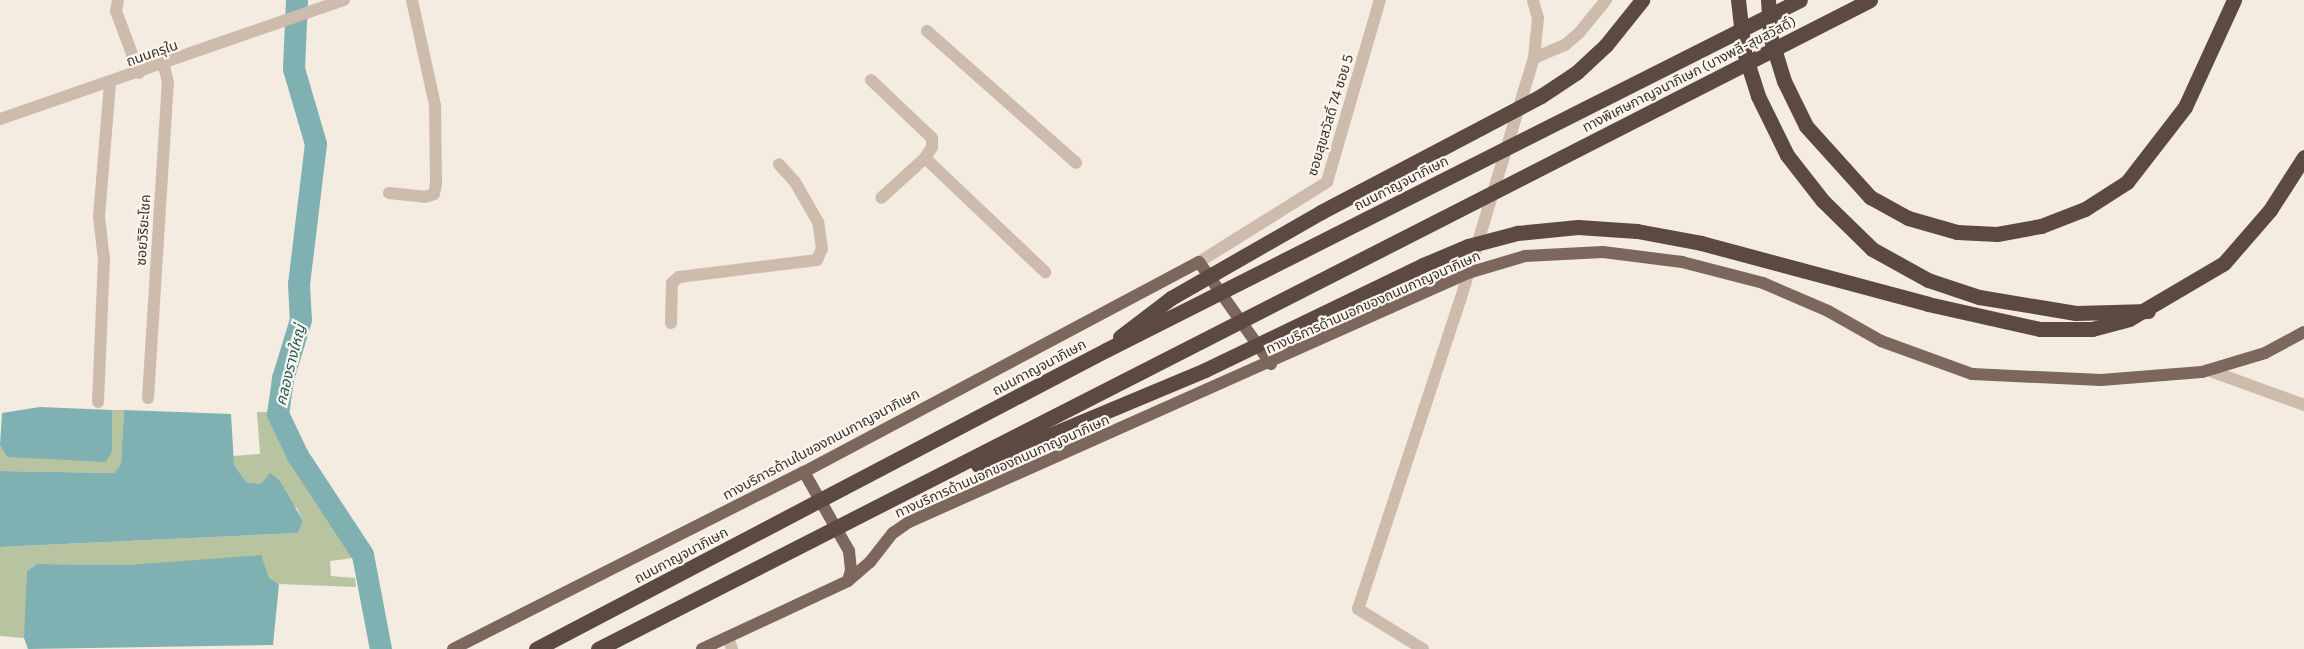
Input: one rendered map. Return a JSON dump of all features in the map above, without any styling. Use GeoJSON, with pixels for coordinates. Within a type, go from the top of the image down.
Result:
{"type":"FeatureCollection","features":[{"type":"Feature","properties":{"kind":"highway"},"geometry":{"type":"LineString","coordinates":[[1106,350],[1140,319],[1171,298],[1321,212],[1542,96],[1577,72],[1606,45],[1642,0]]}},
{"type":"Feature","properties":{"kind":"highway"},"geometry":{"type":"LineString","coordinates":[[1738,0],[1744,52],[1758,96],[1787,155],[1822,200],[1872,249],[1928,280],[1979,297],[2048,310],[2104,313],[2148,311]]}},
{"type":"Feature","properties":{"kind":"highway"},"geometry":{"type":"LineString","coordinates":[[1768,0],[1771,39],[1784,81],[1806,126],[1870,197],[1908,218],[1957,232],[1997,234],[2041,226],[2076,212],[2127,182],[2185,107],[2234,0]]}},
{"type":"Feature","properties":{"kind":"highway","name":"ทางพิเศษกาญจนาภิเษก (บางพลี-สุขสวัสดิ์)"},"geometry":{"type":"LineString","coordinates":[[1562,121],[1800,0]]}},
{"type":"Feature","properties":{"kind":"highway","name":"ทางพิเศษกาญจนาภิเษก (บางพลี-สุขสวัสดิ์)"},"geometry":{"type":"LineString","coordinates":[[889,501],[1870,0]]}},
{"type":"Feature","properties":{"kind":"highway","name":"ถนนกาญจนาภิเษก"},"geometry":{"type":"LineString","coordinates":[[536,649],[1106,350],[1562,121]]}},
{"type":"Feature","properties":{"kind":"highway"},"geometry":{"type":"LineString","coordinates":[[598,649],[889,501],[1196,374],[1423,265],[1468,246],[1517,233],[1578,227],[1637,231],[1701,243],[1928,304],[2040,329],[2092,329],[2118,323],[2148,311],[2224,263],[2270,210],[2304,157]]}},
{"type":"Feature","properties":{"kind":"main road","name":"ทางบริการด้านนอกของถนนกาญจนาภิเษก"},"geometry":{"type":"LineString","coordinates":[[702,649],[730,643],[848,581],[870,562],[901,527],[1271,364],[1468,273],[1525,256],[1602,252],[1682,262],[1763,283],[1828,311],[1881,342],[1972,374],[2101,380],[2208,370],[2265,352],[2304,332]]}},
{"type":"Feature","properties":{"kind":"main road"},"geometry":{"type":"LineString","coordinates":[[1200,262],[1271,364]]}},
{"type":"Feature","properties":{"kind":"main road","name":"ทางบริการด้านในของถนนกาญจนาภิเษก"},"geometry":{"type":"LineString","coordinates":[[453,649],[804,472],[1200,262]]}},
{"type":"Feature","properties":{"kind":"main road"},"geometry":{"type":"LineString","coordinates":[[804,472],[849,552],[851,570],[848,581]]}},
{"type":"Feature","properties":{"kind":"street"},"geometry":{"type":"LineString","coordinates":[[118,0],[116,11],[139,73]]}},
{"type":"Feature","properties":{"kind":"street","name":"ถนนครุใน"},"geometry":{"type":"LineString","coordinates":[[0,119],[164,65],[344,0]]}},
{"type":"Feature","properties":{"kind":"street"},"geometry":{"type":"LineString","coordinates":[[389,193],[425,197],[434,194],[436,184],[435,105],[412,0]]}},
{"type":"Feature","properties":{"kind":"street","name":"ซอยสุขสวัสดิ์ 74 ซอย 5"},"geometry":{"type":"LineString","coordinates":[[1200,262],[1327,182],[1380,0]]}},
{"type":"Feature","properties":{"kind":"street"},"geometry":{"type":"LineString","coordinates":[[1423,649],[1358,609],[1468,273],[1534,58],[1538,18],[1533,0]]}},
{"type":"Feature","properties":{"kind":"street"},"geometry":{"type":"LineString","coordinates":[[1534,58],[1565,45],[1579,33],[1606,0]]}},
{"type":"Feature","properties":{"kind":"street"},"geometry":{"type":"LineString","coordinates":[[926,32],[1076,163]]}},
{"type":"Feature","properties":{"kind":"street","name":"ซอยวิริยะโชค"},"geometry":{"type":"LineString","coordinates":[[148,398],[168,83],[164,65]]}},
{"type":"Feature","properties":{"kind":"street"},"geometry":{"type":"LineString","coordinates":[[871,80],[929,131],[932,147],[925,158],[882,198]]}},
{"type":"Feature","properties":{"kind":"street"},"geometry":{"type":"LineString","coordinates":[[98,402],[104,260],[99,217],[110,83]]}},
{"type":"Feature","properties":{"kind":"street"},"geometry":{"type":"LineString","coordinates":[[925,158],[1045,272]]}},
{"type":"Feature","properties":{"kind":"street"},"geometry":{"type":"LineString","coordinates":[[671,323],[672,283],[679,277],[817,260],[822,249],[818,222],[795,182],[779,164]]}},
{"type":"Feature","properties":{"kind":"street"},"geometry":{"type":"LineString","coordinates":[[2208,370],[2304,405]]}},
{"type":"Feature","properties":{"kind":"green space"},"geometry":{"type":"Polygon","coordinates":[[[112,410],[124,410],[121,464],[114,473],[0,471],[0,445],[7,457],[112,451],[112,410]]]}},
{"type":"Feature","properties":{"kind":"green space"},"geometry":{"type":"Polygon","coordinates":[[[257,412],[274,412],[353,558],[330,561],[331,576],[355,578],[356,587],[279,584],[269,578],[129,565],[37,564],[27,571],[26,635],[24,638],[0,636],[0,547],[298,533],[303,521],[297,508],[261,484],[246,482],[234,465],[233,456],[260,454],[257,412]]]}},
{"type":"Feature","properties":{"kind":"water"},"geometry":{"type":"Polygon","coordinates":[[[40,407],[112,410],[112,451],[106,462],[7,457],[0,445],[2,413],[40,407]]]}},
{"type":"Feature","properties":{"kind":"water"},"geometry":{"type":"Polygon","coordinates":[[[124,410],[231,414],[234,465],[246,482],[261,484],[270,473],[280,481],[303,521],[298,533],[0,547],[0,471],[114,473],[121,464],[124,410]]]}},
{"type":"Feature","properties":{"kind":"water"},"geometry":{"type":"Polygon","coordinates":[[[261,555],[269,578],[279,584],[273,645],[28,649],[24,638],[27,571],[37,564],[129,565],[261,555]]]}},
{"type":"Feature","properties":{"kind":"waterway","name":"คลองรางใหญ่"},"geometry":{"type":"LineString","coordinates":[[297,0],[294,69],[316,144],[299,284],[301,320],[283,379],[278,414],[298,456],[363,555],[381,649]]}}]}
